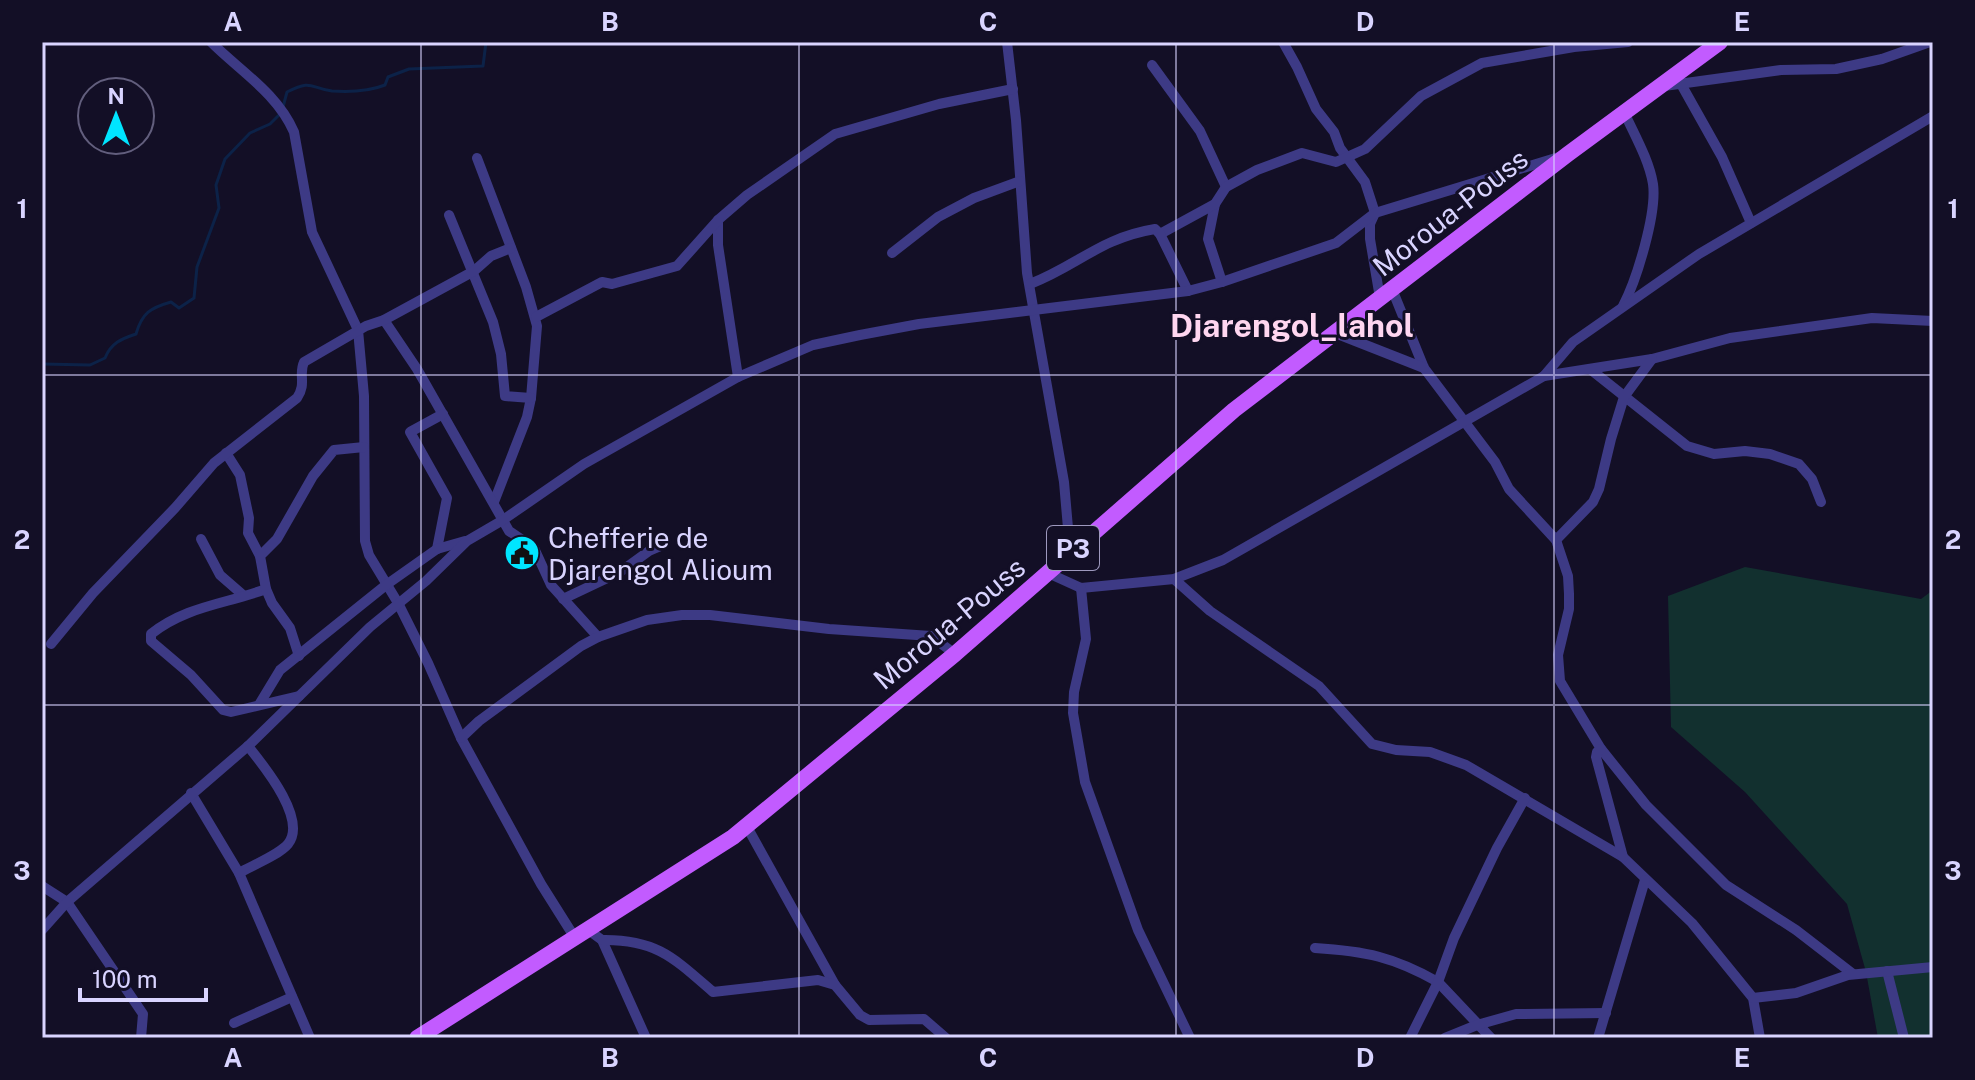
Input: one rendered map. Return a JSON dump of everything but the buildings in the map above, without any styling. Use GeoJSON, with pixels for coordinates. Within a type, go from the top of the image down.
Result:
{"type":"FeatureCollection","features":[{"type":"Feature","properties":{"kind":"main road","name":"Moroua-Pouss"},"geometry":{"type":"LineString","coordinates":[[417,1038],[733,837],[955,654],[1234,410],[1568,154],[1720,42]]}},
{"type":"Feature","properties":{"kind":"street"},"geometry":{"type":"LineString","coordinates":[[211,42],[275,100],[288,117],[294,132],[312,232],[358,330],[364,396],[367,548],[398,603],[461,738],[534,871],[581,934],[602,940],[627,939],[643,943],[682,965],[713,992],[808,980],[835,985]]}},
{"type":"Feature","properties":{"kind":"street"},"geometry":{"type":"LineString","coordinates":[[1007,42],[1027,273],[1064,482],[1070,551]]}},
{"type":"Feature","properties":{"kind":"street"},"geometry":{"type":"LineString","coordinates":[[1283,42],[1316,109],[1365,182],[1375,213],[1370,224],[1370,239],[1386,294],[1424,368],[1495,462],[1509,489],[1556,540],[1568,576],[1569,594],[1569,609],[1558,655],[1560,681],[1601,749],[1646,805],[1726,885],[1796,930],[1853,974]]}},
{"type":"Feature","properties":{"kind":"street"},"geometry":{"type":"LineString","coordinates":[[1222,282],[1208,239],[1215,204],[1226,187],[1250,173],[1295,155],[1309,154],[1336,162],[1347,158],[1369,145],[1421,96],[1482,63],[1574,47],[1628,42]]}},
{"type":"Feature","properties":{"kind":"street"},"geometry":{"type":"LineString","coordinates":[[1662,87],[1781,70],[1836,69],[1882,59],[1930,42]]}},
{"type":"Feature","properties":{"kind":"street"},"geometry":{"type":"LineString","coordinates":[[1152,65],[1200,131],[1226,187]]}},
{"type":"Feature","properties":{"kind":"street"},"geometry":{"type":"LineString","coordinates":[[1681,84],[1722,157],[1751,223]]}},
{"type":"Feature","properties":{"kind":"street"},"geometry":{"type":"LineString","coordinates":[[536,317],[602,282],[612,284],[677,266],[718,220],[757,187],[835,134],[939,104],[1013,89]]}},
{"type":"Feature","properties":{"kind":"street"},"geometry":{"type":"LineString","coordinates":[[1623,306],[1636,278],[1654,198],[1647,163],[1625,114]]}},
{"type":"Feature","properties":{"kind":"street"},"geometry":{"type":"LineString","coordinates":[[1544,376],[1567,347],[1705,250],[1933,116]]}},
{"type":"Feature","properties":{"kind":"street"},"geometry":{"type":"LineString","coordinates":[[42,930],[67,902],[248,746],[467,541],[584,464],[738,377],[813,345],[919,324],[1188,291],[1222,282],[1336,243],[1375,213],[1568,154]]}},
{"type":"Feature","properties":{"kind":"street"},"geometry":{"type":"LineString","coordinates":[[477,158],[536,317],[527,417],[494,502]]}},
{"type":"Feature","properties":{"kind":"street"},"geometry":{"type":"LineString","coordinates":[[892,253],[938,217],[974,198],[1020,181]]}},
{"type":"Feature","properties":{"kind":"street"},"geometry":{"type":"LineString","coordinates":[[1160,234],[1215,204]]}},
{"type":"Feature","properties":{"kind":"street"},"geometry":{"type":"LineString","coordinates":[[449,215],[474,271],[498,341],[505,396],[531,398]]}},
{"type":"Feature","properties":{"kind":"street"},"geometry":{"type":"LineString","coordinates":[[718,220],[718,245],[738,377]]}},
{"type":"Feature","properties":{"kind":"street"},"geometry":{"type":"LineString","coordinates":[[1030,284],[1123,235],[1155,229],[1188,291]]}},
{"type":"Feature","properties":{"kind":"street"},"geometry":{"type":"LineString","coordinates":[[51,644],[93,593],[226,453],[297,398],[303,387],[304,362],[358,330],[384,320],[474,271],[491,256],[511,248]]}},
{"type":"Feature","properties":{"kind":"street"},"geometry":{"type":"LineString","coordinates":[[1048,573],[1081,588],[1174,579],[1223,560],[1544,376],[1652,359],[1730,338],[1872,318],[1933,321]]}},
{"type":"Feature","properties":{"kind":"street"},"geometry":{"type":"LineString","coordinates":[[384,320],[417,369],[503,520],[515,537],[534,548],[545,576],[598,637]]}},
{"type":"Feature","properties":{"kind":"street"},"geometry":{"type":"LineString","coordinates":[[1335,333],[1424,368]]}},
{"type":"Feature","properties":{"kind":"street"},"geometry":{"type":"LineString","coordinates":[[1556,540],[1588,508],[1599,489],[1624,397],[1652,359]]}},
{"type":"Feature","properties":{"kind":"street"},"geometry":{"type":"LineString","coordinates":[[1590,369],[1670,435],[1701,452],[1757,452],[1799,464],[1812,479],[1821,502]]}},
{"type":"Feature","properties":{"kind":"street"},"geometry":{"type":"LineString","coordinates":[[437,549],[447,498],[410,432],[443,414]]}},
{"type":"Feature","properties":{"kind":"street"},"geometry":{"type":"LineString","coordinates":[[260,556],[277,539],[313,476],[334,450],[364,447]]}},
{"type":"Feature","properties":{"kind":"street"},"geometry":{"type":"LineString","coordinates":[[226,453],[240,475],[249,518],[248,533],[260,556],[266,589],[290,628],[299,656]]}},
{"type":"Feature","properties":{"kind":"street"},"geometry":{"type":"LineString","coordinates":[[201,539],[220,575],[243,595]]}},
{"type":"Feature","properties":{"kind":"street"},"geometry":{"type":"LineString","coordinates":[[260,703],[280,670],[386,585],[437,549],[467,541]]}},
{"type":"Feature","properties":{"kind":"street"},"geometry":{"type":"LineString","coordinates":[[563,599],[620,572],[663,545]]}},
{"type":"Feature","properties":{"kind":"street"},"geometry":{"type":"LineString","coordinates":[[1174,579],[1210,611],[1319,686],[1372,744],[1446,757],[1525,798],[1623,857],[1692,923],[1753,998],[1760,1038]]}},
{"type":"Feature","properties":{"kind":"street"},"geometry":{"type":"LineString","coordinates":[[1081,588],[1086,639],[1074,692],[1073,713],[1085,782],[1138,930],[1190,1038]]}},
{"type":"Feature","properties":{"kind":"street"},"geometry":{"type":"LineString","coordinates":[[266,589],[183,614],[151,634],[151,641],[191,675],[223,710],[231,712],[300,696]]}},
{"type":"Feature","properties":{"kind":"street"},"geometry":{"type":"LineString","coordinates":[[461,738],[570,653],[598,637],[647,620],[710,615],[829,629],[931,636],[955,654]]}},
{"type":"Feature","properties":{"kind":"street"},"geometry":{"type":"LineString","coordinates":[[239,873],[282,849],[290,842],[291,835],[289,805],[248,746]]}},
{"type":"Feature","properties":{"kind":"street"},"geometry":{"type":"LineString","coordinates":[[1601,749],[1596,757],[1623,857]]}},
{"type":"Feature","properties":{"kind":"street"},"geometry":{"type":"LineString","coordinates":[[191,793],[239,873],[310,1038]]}},
{"type":"Feature","properties":{"kind":"street"},"geometry":{"type":"LineString","coordinates":[[1410,1038],[1497,848],[1525,798]]}},
{"type":"Feature","properties":{"kind":"street"},"geometry":{"type":"LineString","coordinates":[[746,825],[835,985],[860,1015],[869,1020],[924,1019],[946,1038]]}},
{"type":"Feature","properties":{"kind":"street"},"geometry":{"type":"LineString","coordinates":[[1598,1038],[1645,880]]}},
{"type":"Feature","properties":{"kind":"street"},"geometry":{"type":"LineString","coordinates":[[42,886],[67,902],[143,1014],[141,1038]]}},
{"type":"Feature","properties":{"kind":"street"},"geometry":{"type":"LineString","coordinates":[[602,940],[646,1038]]}},
{"type":"Feature","properties":{"kind":"street"},"geometry":{"type":"LineString","coordinates":[[1315,948],[1379,955],[1438,982],[1491,1038]]}},
{"type":"Feature","properties":{"kind":"street"},"geometry":{"type":"LineString","coordinates":[[1753,998],[1796,993],[1853,974],[1933,967]]}},
{"type":"Feature","properties":{"kind":"street"},"geometry":{"type":"LineString","coordinates":[[1887,971],[1904,1038]]}},
{"type":"Feature","properties":{"kind":"street"},"geometry":{"type":"LineString","coordinates":[[234,1023],[292,997]]}},
{"type":"Feature","properties":{"kind":"street"},"geometry":{"type":"LineString","coordinates":[[1445,1038],[1477,1025],[1525,1013],[1606,1013]]}},
{"type":"Feature","properties":{"kind":"green space"},"geometry":{"type":"Polygon","coordinates":[[[1745,567],[1921,599],[1933,590],[1933,1038],[1878,1038],[1866,972],[1847,904],[1745,792],[1671,727],[1668,596],[1745,567]]]}},
{"type":"Feature","properties":{"kind":"waterway"},"geometry":{"type":"LineString","coordinates":[[283,107],[287,92],[302,86],[359,91],[385,85],[388,77],[409,69],[483,66],[486,42]]}},
{"type":"Feature","properties":{"kind":"waterway"},"geometry":{"type":"LineString","coordinates":[[42,364],[90,365],[105,358],[117,342],[136,334],[144,316],[152,309],[171,302],[179,308],[194,298],[197,267],[219,208],[216,185],[225,159],[250,133],[270,124],[280,114]]}},
{"type":"Feature","properties":{"kind":"place","name":"Chefferie de Djarengol Alioum"},"geometry":{"type":"Point","coordinates":[522,553]}},
{"type":"Feature","properties":{"kind":"district","name":"Djarengol_lahol"},"geometry":{"type":"Point","coordinates":[1292,325]}}]}
